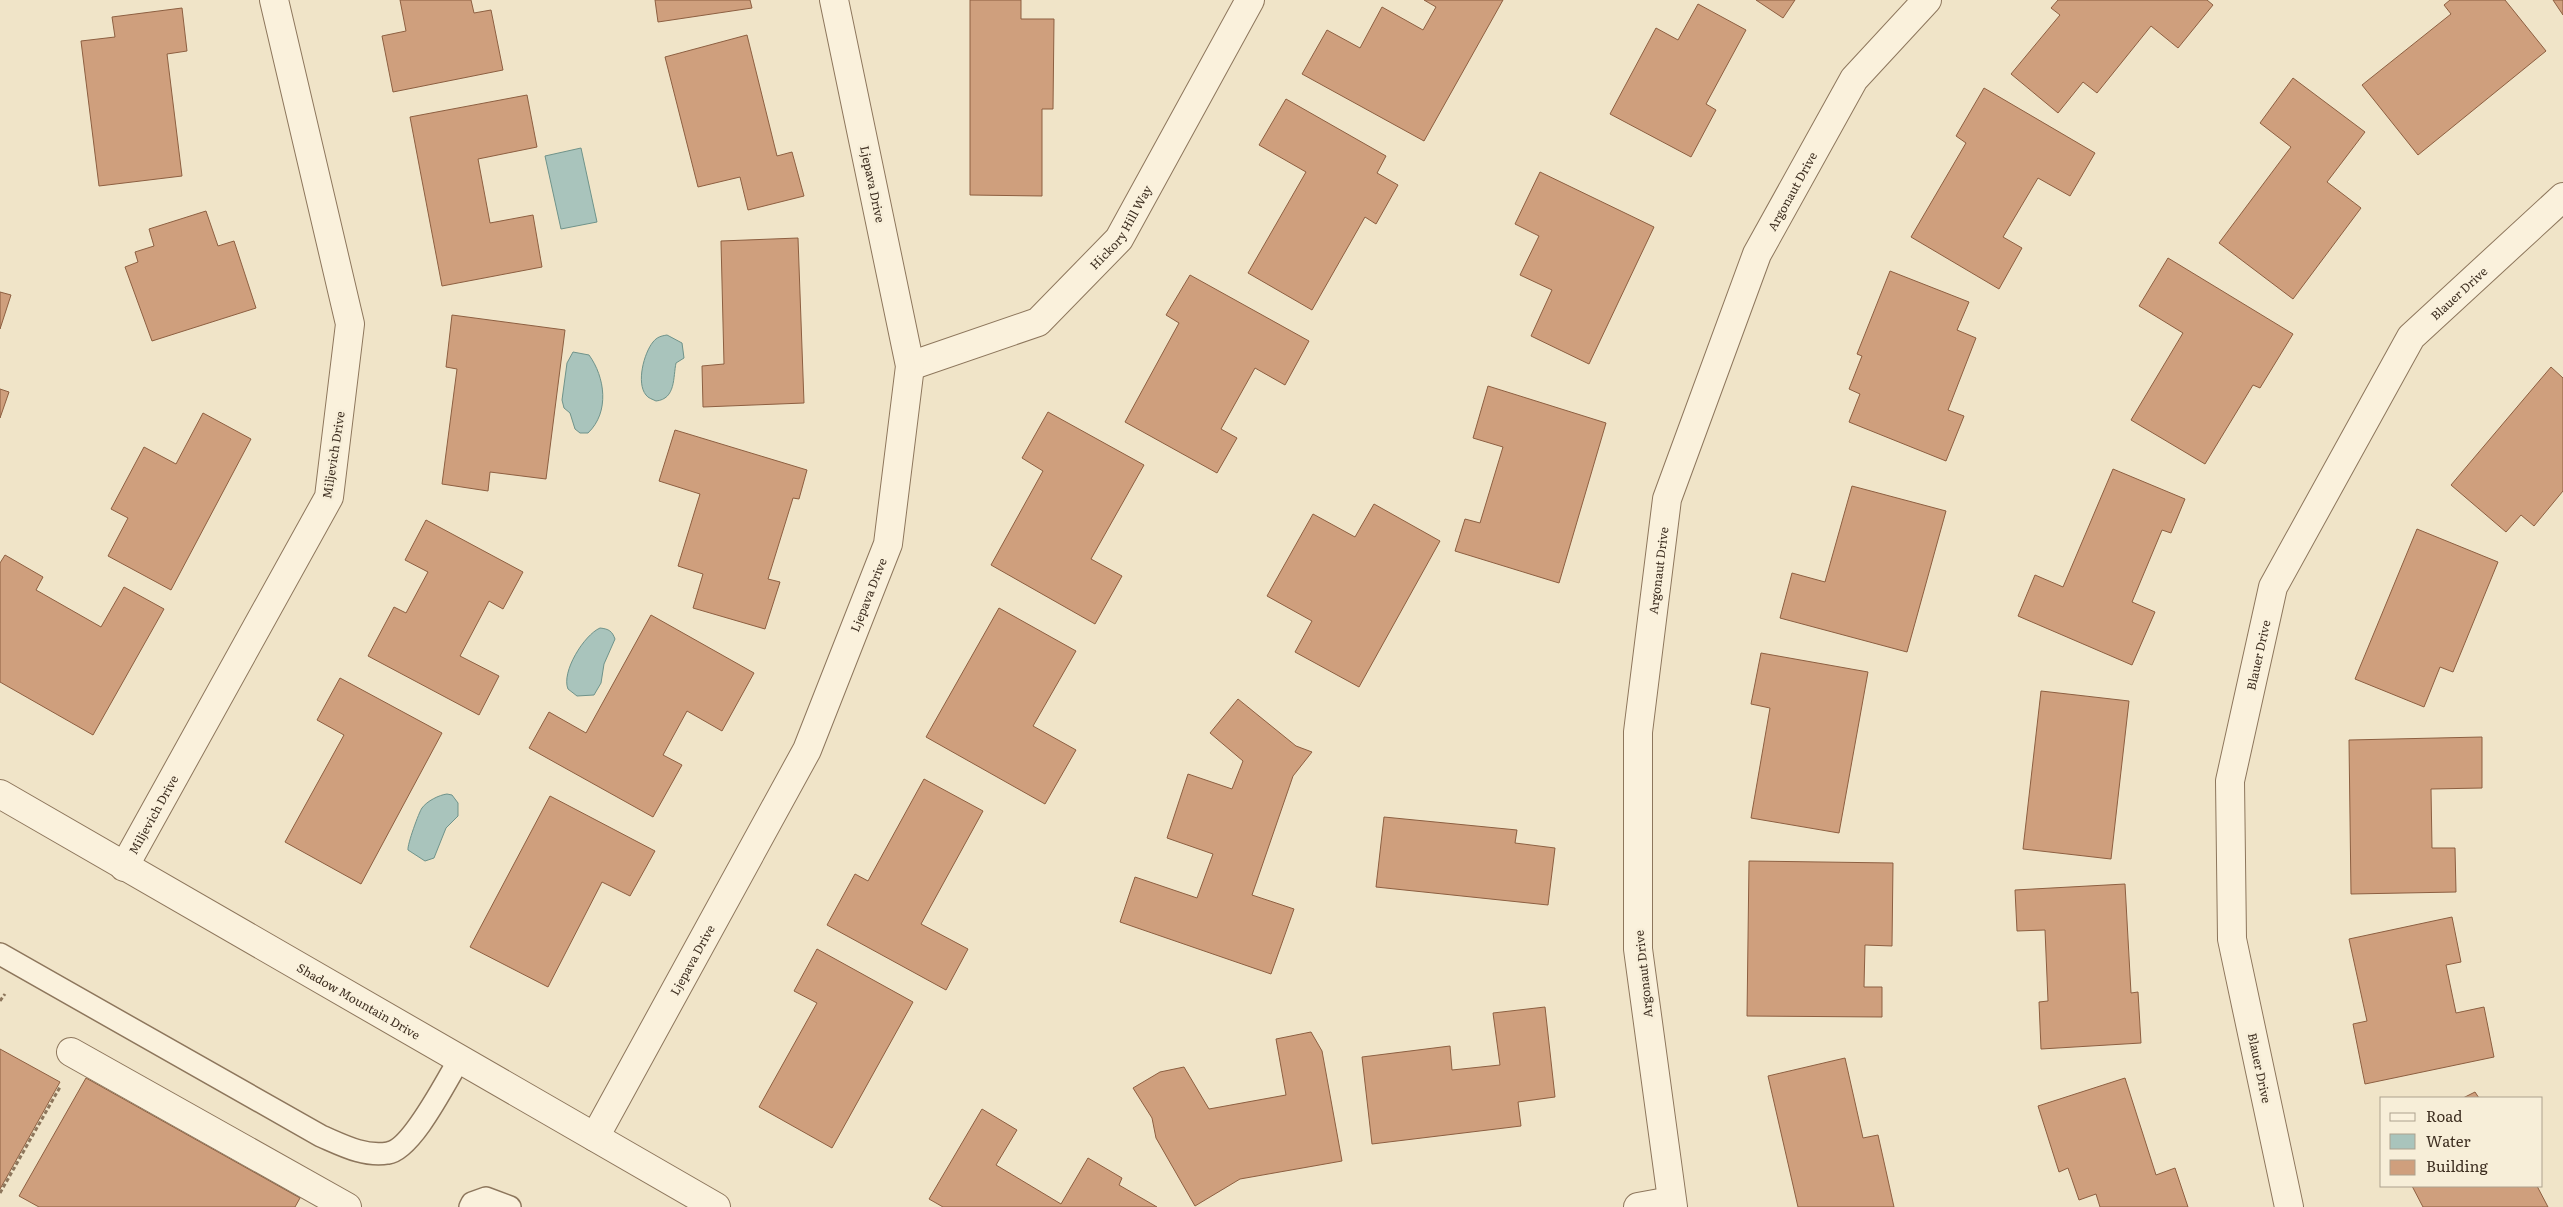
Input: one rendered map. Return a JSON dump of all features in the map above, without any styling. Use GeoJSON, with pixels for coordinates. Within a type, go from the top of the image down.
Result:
{"type":"FeatureCollection","features":[{"type":"Feature","properties":{"kind":"street","name":"Miljevich Drive"},"geometry":{"type":"LineString","coordinates":[[124,867],[329,497],[350,324],[274,0]]}},
{"type":"Feature","properties":{"kind":"street","name":"Ljepava Drive"},"geometry":{"type":"LineString","coordinates":[[595,1138],[807,750],[888,544],[910,366],[834,0]]}},
{"type":"Feature","properties":{"kind":"street","name":"Hickory Hill Way"},"geometry":{"type":"LineString","coordinates":[[910,366],[1038,322],[1119,239],[1250,0]]}},
{"type":"Feature","properties":{"kind":"street","name":"Argonaut Drive"},"geometry":{"type":"LineString","coordinates":[[1672,1204],[1638,949],[1638,732],[1667,499],[1757,254],[1854,79],[1927,0]]}},
{"type":"Feature","properties":{"kind":"street","name":"Blauer Drive"},"geometry":{"type":"LineString","coordinates":[[2289,1207],[2232,940],[2230,780],[2273,587],[2411,337],[2563,197]]}},
{"type":"Feature","properties":{"kind":"street","name":"Shadow Mountain Drive"},"geometry":{"type":"LineString","coordinates":[[0,794],[716,1207]]}},
{"type":"Feature","properties":{"kind":"street"},"geometry":{"type":"LineString","coordinates":[[74,1054],[347,1207]]}},
{"type":"Feature","properties":{"kind":"street"},"geometry":{"type":"LineString","coordinates":[[1638,1207],[1672,1204]]}},
{"type":"Feature","properties":{"kind":"lane"},"geometry":{"type":"LineString","coordinates":[[0,954],[321,1136],[360,1152],[389,1153],[414,1135],[459,1060]]}},
{"type":"Feature","properties":{"kind":"lane"},"geometry":{"type":"LineString","coordinates":[[470,1207],[472,1203],[486,1198],[510,1207]]}},
{"type":"Feature","properties":{"kind":"path"},"geometry":{"type":"LineString","coordinates":[[0,1193],[74,1054]]}},
{"type":"Feature","properties":{"kind":"water"},"geometry":{"type":"Polygon","coordinates":[[[581,148],[597,222],[561,229],[545,156],[581,148]]]}},
{"type":"Feature","properties":{"kind":"water"},"geometry":{"type":"Polygon","coordinates":[[[667,335],[682,343],[684,358],[676,363],[674,381],[670,392],[667,396],[656,401],[648,397],[643,390],[642,368],[653,342],[659,337],[667,335]]]}},
{"type":"Feature","properties":{"kind":"water"},"geometry":{"type":"Polygon","coordinates":[[[573,352],[589,355],[602,384],[603,394],[600,415],[588,433],[580,433],[575,429],[570,413],[564,408],[562,400],[567,363],[573,352]]]}},
{"type":"Feature","properties":{"kind":"water"},"geometry":{"type":"Polygon","coordinates":[[[600,628],[610,631],[615,639],[604,664],[601,683],[594,695],[577,696],[568,689],[568,673],[571,664],[587,638],[600,628]]]}},
{"type":"Feature","properties":{"kind":"water"},"geometry":{"type":"Polygon","coordinates":[[[447,794],[452,795],[458,803],[458,816],[446,828],[434,858],[425,861],[408,850],[411,836],[424,805],[433,799],[447,794]]]}},
{"type":"Feature","properties":{"kind":"building"},"geometry":{"type":"Polygon","coordinates":[[[400,0],[471,0],[474,13],[491,10],[503,70],[393,92],[382,36],[406,31],[400,0]]]}},
{"type":"Feature","properties":{"kind":"building"},"geometry":{"type":"Polygon","coordinates":[[[655,0],[750,0],[752,8],[658,22],[655,0]]]}},
{"type":"Feature","properties":{"kind":"building"},"geometry":{"type":"Polygon","coordinates":[[[970,0],[1021,0],[1021,19],[1054,19],[1053,109],[1042,109],[1042,196],[970,195],[970,0]]]}},
{"type":"Feature","properties":{"kind":"building"},"geometry":{"type":"Polygon","coordinates":[[[1424,0],[1503,0],[1424,141],[1302,74],[1327,30],[1360,48],[1382,7],[1423,30],[1436,7],[1424,0]]]}},
{"type":"Feature","properties":{"kind":"building"},"geometry":{"type":"Polygon","coordinates":[[[1756,0],[1795,0],[1783,18],[1756,0]]]}},
{"type":"Feature","properties":{"kind":"building"},"geometry":{"type":"Polygon","coordinates":[[[2058,0],[2207,0],[2213,5],[2178,48],[2151,26],[2097,93],[2083,82],[2058,113],[2011,74],[2060,15],[2051,8],[2058,0]]]}},
{"type":"Feature","properties":{"kind":"building"},"geometry":{"type":"Polygon","coordinates":[[[2450,0],[2505,0],[2546,51],[2418,155],[2362,85],[2451,14],[2444,5],[2450,0]]]}},
{"type":"Feature","properties":{"kind":"building"},"geometry":{"type":"Polygon","coordinates":[[[2553,0],[2563,0],[2563,15],[2553,0]]]}},
{"type":"Feature","properties":{"kind":"building"},"geometry":{"type":"Polygon","coordinates":[[[1698,4],[1746,30],[1706,104],[1716,110],[1691,157],[1610,114],[1656,28],[1678,40],[1698,4]]]}},
{"type":"Feature","properties":{"kind":"building"},"geometry":{"type":"Polygon","coordinates":[[[182,8],[187,51],[167,54],[182,176],[99,186],[81,41],[115,37],[112,17],[182,8]]]}},
{"type":"Feature","properties":{"kind":"building"},"geometry":{"type":"Polygon","coordinates":[[[747,35],[777,156],[792,152],[804,196],[748,210],[740,177],[698,187],[665,57],[747,35]]]}},
{"type":"Feature","properties":{"kind":"building"},"geometry":{"type":"Polygon","coordinates":[[[2293,78],[2365,132],[2327,182],[2361,208],[2293,299],[2219,243],[2291,147],[2260,123],[2293,78]]]}},
{"type":"Feature","properties":{"kind":"building"},"geometry":{"type":"Polygon","coordinates":[[[1984,88],[2095,153],[2070,196],[2038,178],[2003,237],[2022,248],[1999,289],[1911,237],[1966,143],[1956,136],[1984,88]]]}},
{"type":"Feature","properties":{"kind":"building"},"geometry":{"type":"Polygon","coordinates":[[[527,95],[537,147],[478,159],[490,223],[533,215],[542,267],[442,286],[410,117],[527,95]]]}},
{"type":"Feature","properties":{"kind":"building"},"geometry":{"type":"Polygon","coordinates":[[[1286,99],[1386,156],[1377,173],[1398,185],[1376,224],[1365,217],[1312,310],[1248,273],[1306,172],[1259,145],[1286,99]]]}},
{"type":"Feature","properties":{"kind":"building"},"geometry":{"type":"Polygon","coordinates":[[[1540,172],[1654,227],[1589,364],[1531,336],[1552,290],[1520,275],[1539,236],[1515,224],[1540,172]]]}},
{"type":"Feature","properties":{"kind":"building"},"geometry":{"type":"Polygon","coordinates":[[[206,211],[218,246],[234,241],[256,308],[152,341],[125,267],[138,262],[135,252],[154,246],[149,229],[206,211]]]}},
{"type":"Feature","properties":{"kind":"building"},"geometry":{"type":"Polygon","coordinates":[[[798,238],[804,403],[703,407],[702,366],[724,364],[721,241],[798,238]]]}},
{"type":"Feature","properties":{"kind":"building"},"geometry":{"type":"Polygon","coordinates":[[[2168,258],[2293,334],[2260,388],[2253,385],[2205,464],[2131,420],[2183,333],[2139,306],[2168,258]]]}},
{"type":"Feature","properties":{"kind":"building"},"geometry":{"type":"Polygon","coordinates":[[[1890,271],[1969,302],[1957,330],[1976,338],[1948,410],[1964,416],[1946,461],[1849,422],[1860,394],[1849,389],[1862,356],[1857,354],[1890,271]]]}},
{"type":"Feature","properties":{"kind":"building"},"geometry":{"type":"Polygon","coordinates":[[[1190,275],[1309,341],[1285,385],[1255,368],[1221,429],[1237,438],[1217,473],[1125,422],[1179,323],[1166,315],[1190,275]]]}},
{"type":"Feature","properties":{"kind":"building"},"geometry":{"type":"Polygon","coordinates":[[[0,292],[11,295],[0,329],[0,292]]]}},
{"type":"Feature","properties":{"kind":"building"},"geometry":{"type":"Polygon","coordinates":[[[452,315],[565,330],[546,479],[490,472],[488,491],[442,484],[457,369],[446,367],[452,315]]]}},
{"type":"Feature","properties":{"kind":"building"},"geometry":{"type":"Polygon","coordinates":[[[2551,367],[2563,378],[2563,491],[2534,526],[2521,515],[2506,532],[2451,485],[2551,367]]]}},
{"type":"Feature","properties":{"kind":"building"},"geometry":{"type":"Polygon","coordinates":[[[1488,386],[1606,423],[1559,583],[1455,551],[1465,519],[1480,523],[1503,447],[1473,438],[1488,386]]]}},
{"type":"Feature","properties":{"kind":"building"},"geometry":{"type":"Polygon","coordinates":[[[0,389],[9,392],[0,418],[0,389]]]}},
{"type":"Feature","properties":{"kind":"building"},"geometry":{"type":"Polygon","coordinates":[[[1048,412],[1144,465],[1091,559],[1122,576],[1095,624],[991,565],[1043,471],[1022,458],[1048,412]]]}},
{"type":"Feature","properties":{"kind":"building"},"geometry":{"type":"Polygon","coordinates":[[[203,413],[251,439],[171,590],[108,556],[128,518],[111,509],[144,447],[176,464],[203,413]]]}},
{"type":"Feature","properties":{"kind":"building"},"geometry":{"type":"Polygon","coordinates":[[[675,430],[807,470],[799,499],[793,498],[768,579],[780,582],[765,629],[693,608],[703,574],[678,566],[700,494],[659,481],[675,430]]]}},
{"type":"Feature","properties":{"kind":"building"},"geometry":{"type":"Polygon","coordinates":[[[2113,469],[2185,499],[2171,533],[2162,530],[2132,602],[2155,612],[2132,665],[2018,616],[2035,575],[2063,587],[2113,469]]]}},
{"type":"Feature","properties":{"kind":"building"},"geometry":{"type":"Polygon","coordinates":[[[1852,486],[1946,511],[1907,652],[1780,618],[1792,573],[1825,582],[1852,486]]]}},
{"type":"Feature","properties":{"kind":"building"},"geometry":{"type":"Polygon","coordinates":[[[1374,504],[1440,541],[1359,687],[1295,652],[1312,621],[1267,596],[1313,514],[1355,537],[1374,504]]]}},
{"type":"Feature","properties":{"kind":"building"},"geometry":{"type":"Polygon","coordinates":[[[426,520],[523,572],[503,609],[489,601],[460,656],[499,676],[479,715],[368,656],[394,607],[406,613],[428,572],[405,560],[426,520]]]}},
{"type":"Feature","properties":{"kind":"building"},"geometry":{"type":"Polygon","coordinates":[[[2417,529],[2498,562],[2453,672],[2440,667],[2424,707],[2355,679],[2417,529]]]}},
{"type":"Feature","properties":{"kind":"building"},"geometry":{"type":"Polygon","coordinates":[[[5,555],[43,577],[36,590],[101,627],[124,587],[164,609],[93,735],[0,682],[0,563],[5,555]]]}},
{"type":"Feature","properties":{"kind":"building"},"geometry":{"type":"Polygon","coordinates":[[[999,608],[1076,651],[1033,726],[1076,750],[1045,804],[926,737],[999,608]]]}},
{"type":"Feature","properties":{"kind":"building"},"geometry":{"type":"Polygon","coordinates":[[[651,615],[754,673],[722,731],[687,711],[663,755],[682,765],[653,817],[529,748],[549,712],[586,733],[651,615]]]}},
{"type":"Feature","properties":{"kind":"building"},"geometry":{"type":"Polygon","coordinates":[[[1761,653],[1868,672],[1839,833],[1751,818],[1770,708],[1751,704],[1761,653]]]}},
{"type":"Feature","properties":{"kind":"building"},"geometry":{"type":"Polygon","coordinates":[[[340,678],[442,733],[361,884],[285,842],[344,735],[317,720],[340,678]]]}},
{"type":"Feature","properties":{"kind":"building"},"geometry":{"type":"Polygon","coordinates":[[[2041,691],[2129,701],[2111,859],[2023,849],[2041,691]]]}},
{"type":"Feature","properties":{"kind":"building"},"geometry":{"type":"Polygon","coordinates":[[[1238,699],[1296,746],[1312,752],[1293,776],[1252,895],[1294,909],[1271,974],[1120,922],[1135,877],[1197,898],[1213,854],[1167,838],[1188,774],[1232,789],[1243,761],[1210,733],[1238,699]]]}},
{"type":"Feature","properties":{"kind":"building"},"geometry":{"type":"Polygon","coordinates":[[[2482,737],[2482,788],[2431,789],[2432,848],[2455,848],[2456,892],[2351,894],[2349,740],[2482,737]]]}},
{"type":"Feature","properties":{"kind":"building"},"geometry":{"type":"Polygon","coordinates":[[[924,779],[983,811],[921,924],[968,949],[946,990],[827,925],[855,874],[868,881],[924,779]]]}},
{"type":"Feature","properties":{"kind":"building"},"geometry":{"type":"Polygon","coordinates":[[[550,796],[655,851],[630,896],[602,882],[548,987],[470,947],[550,796]]]}},
{"type":"Feature","properties":{"kind":"building"},"geometry":{"type":"Polygon","coordinates":[[[1384,817],[1517,830],[1515,843],[1555,848],[1548,905],[1376,887],[1384,817]]]}},
{"type":"Feature","properties":{"kind":"building"},"geometry":{"type":"Polygon","coordinates":[[[1749,861],[1893,863],[1892,946],[1865,945],[1864,987],[1882,987],[1882,1017],[1747,1016],[1749,861]]]}},
{"type":"Feature","properties":{"kind":"building"},"geometry":{"type":"Polygon","coordinates":[[[2125,884],[2131,993],[2138,992],[2141,1043],[2041,1049],[2039,1002],[2048,1001],[2045,930],[2017,931],[2015,890],[2125,884]]]}},
{"type":"Feature","properties":{"kind":"building"},"geometry":{"type":"Polygon","coordinates":[[[2452,917],[2461,962],[2446,965],[2456,1013],[2484,1007],[2494,1057],[2365,1084],[2353,1024],[2367,1021],[2349,939],[2452,917]]]}},
{"type":"Feature","properties":{"kind":"building"},"geometry":{"type":"Polygon","coordinates":[[[817,949],[913,1002],[832,1148],[759,1107],[817,1003],[794,991],[817,949]]]}},
{"type":"Feature","properties":{"kind":"building"},"geometry":{"type":"Polygon","coordinates":[[[1545,1007],[1555,1097],[1518,1102],[1521,1126],[1372,1144],[1362,1057],[1450,1046],[1452,1070],[1500,1065],[1493,1013],[1545,1007]]]}},
{"type":"Feature","properties":{"kind":"building"},"geometry":{"type":"Polygon","coordinates":[[[1311,1032],[1322,1051],[1342,1161],[1240,1179],[1195,1206],[1156,1138],[1152,1118],[1133,1088],[1160,1072],[1184,1067],[1209,1109],[1286,1095],[1276,1039],[1311,1032]]]}},
{"type":"Feature","properties":{"kind":"building"},"geometry":{"type":"Polygon","coordinates":[[[0,1049],[60,1082],[0,1189],[0,1049]]]}},
{"type":"Feature","properties":{"kind":"building"},"geometry":{"type":"Polygon","coordinates":[[[1845,1058],[1863,1138],[1878,1135],[1894,1207],[1798,1207],[1768,1076],[1845,1058]]]}},
{"type":"Feature","properties":{"kind":"building"},"geometry":{"type":"Polygon","coordinates":[[[86,1078],[300,1198],[295,1207],[39,1207],[19,1196],[86,1078]]]}},
{"type":"Feature","properties":{"kind":"building"},"geometry":{"type":"Polygon","coordinates":[[[2125,1078],[2156,1175],[2175,1168],[2188,1207],[2100,1207],[2096,1194],[2079,1200],[2068,1168],[2059,1172],[2038,1106],[2125,1078]]]}},
{"type":"Feature","properties":{"kind":"building"},"geometry":{"type":"Polygon","coordinates":[[[2475,1092],[2478,1097],[2465,1097],[2475,1092]]]}},
{"type":"Feature","properties":{"kind":"building"},"geometry":{"type":"Polygon","coordinates":[[[982,1109],[1017,1130],[996,1165],[1061,1204],[1088,1158],[1122,1178],[1119,1185],[1157,1207],[943,1207],[929,1199],[982,1109]]]}},
{"type":"Feature","properties":{"kind":"building"},"geometry":{"type":"Polygon","coordinates":[[[2413,1187],[2538,1187],[2548,1207],[2423,1207],[2413,1187]]]}}]}
